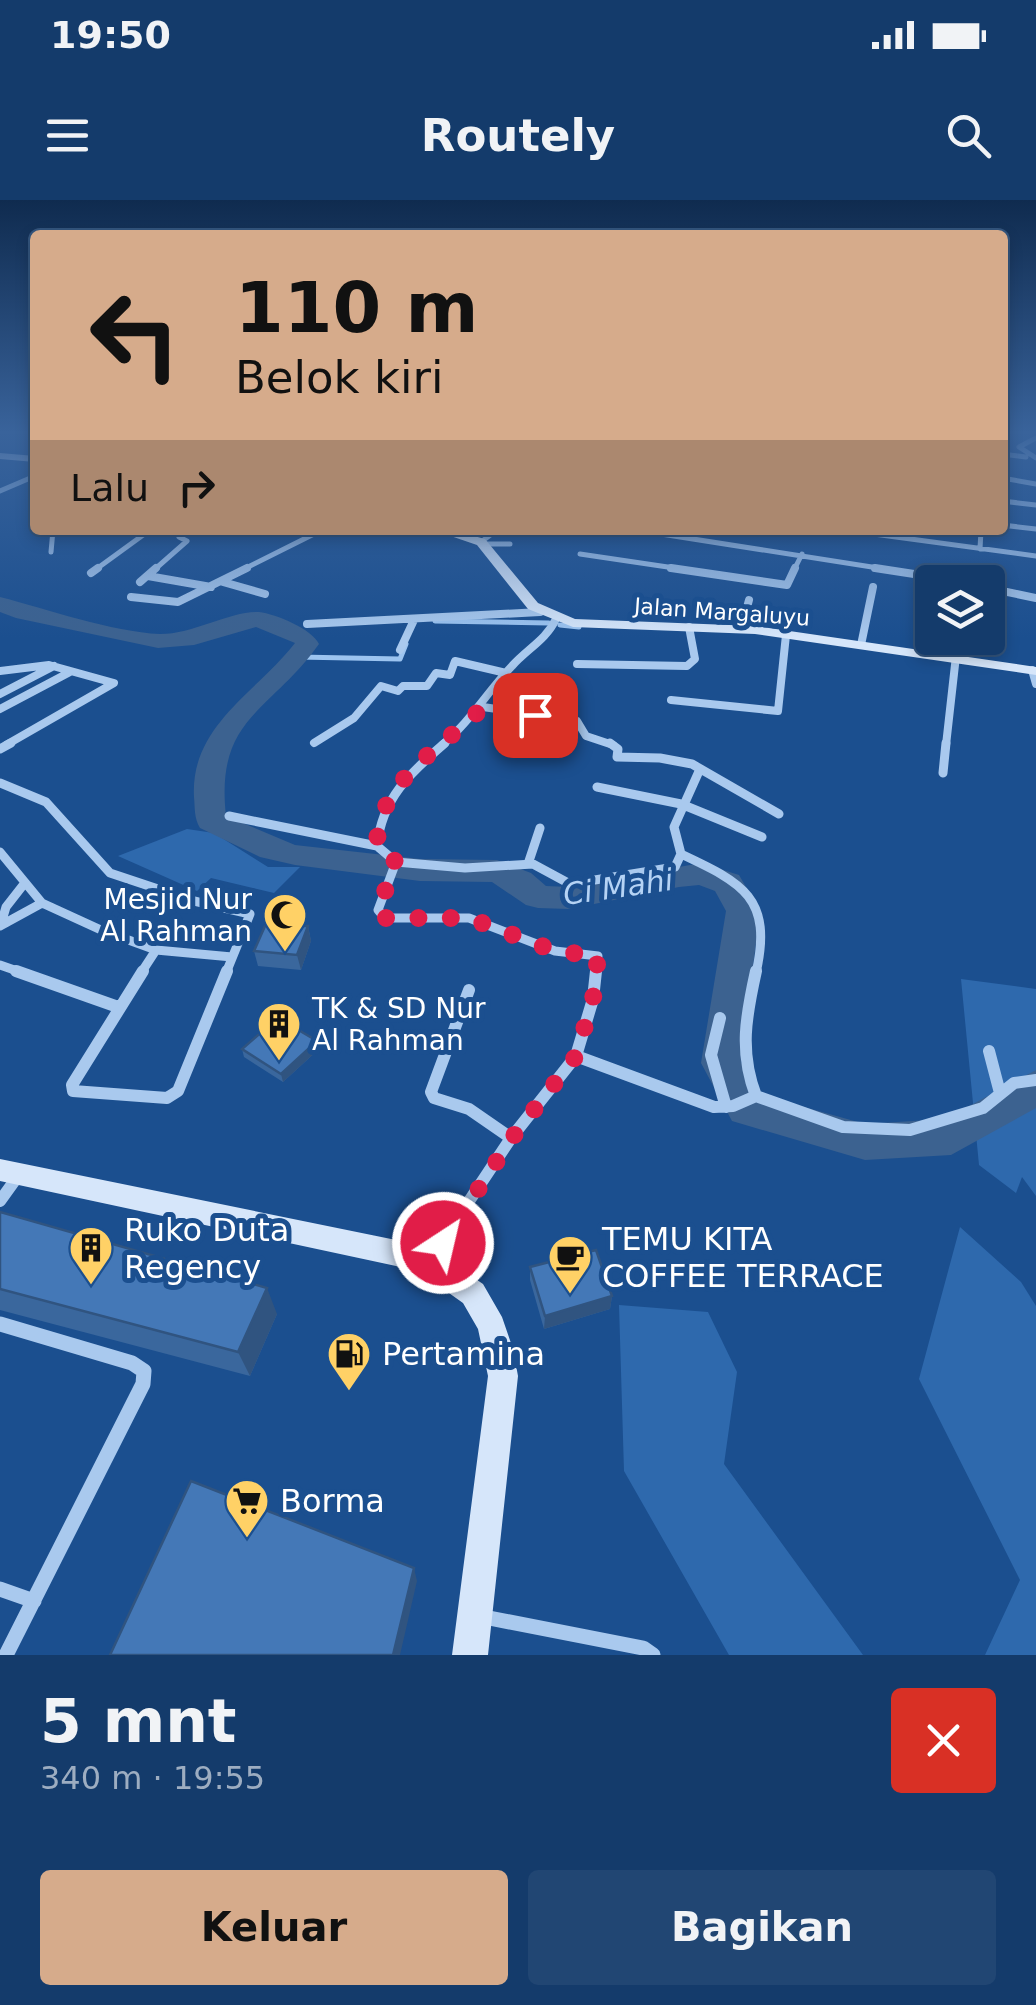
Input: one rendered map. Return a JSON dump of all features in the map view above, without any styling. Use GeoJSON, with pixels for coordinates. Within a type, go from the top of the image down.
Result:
{"type":"FeatureCollection","features":[{"type":"Feature","properties":{"kind":"main road"},"geometry":{"type":"LineString","coordinates":[[456,535],[482,543]]}},
{"type":"Feature","properties":{"kind":"main road","name":"Jalan Margaluyu"},"geometry":{"type":"LineString","coordinates":[[482,543],[540,612],[556,619],[786,634],[1035,675]]}},
{"type":"Feature","properties":{"kind":"main road"},"geometry":{"type":"LineString","coordinates":[[9,1173],[362,1244],[427,1264],[464,1282],[479,1298],[499,1342],[504,1376],[470,1655]]}},
{"type":"Feature","properties":{"kind":"street"},"geometry":{"type":"LineString","coordinates":[[1010,502],[1036,505]]}},
{"type":"Feature","properties":{"kind":"street"},"geometry":{"type":"LineString","coordinates":[[1008,526],[1036,529]]}},
{"type":"Feature","properties":{"kind":"street"},"geometry":{"type":"LineString","coordinates":[[51,552],[53,535]]}},
{"type":"Feature","properties":{"kind":"street"},"geometry":{"type":"LineString","coordinates":[[91,573],[143,535]]}},
{"type":"Feature","properties":{"kind":"street"},"geometry":{"type":"LineString","coordinates":[[140,582],[188,541],[178,537],[181,535]]}},
{"type":"Feature","properties":{"kind":"street"},"geometry":{"type":"LineString","coordinates":[[132,597],[170,603],[222,582],[312,535]]}},
{"type":"Feature","properties":{"kind":"street"},"geometry":{"type":"LineString","coordinates":[[482,543],[491,535]]}},
{"type":"Feature","properties":{"kind":"street"},"geometry":{"type":"LineString","coordinates":[[668,535],[915,574]]}},
{"type":"Feature","properties":{"kind":"street"},"geometry":{"type":"LineString","coordinates":[[878,535],[1036,556]]}},
{"type":"Feature","properties":{"kind":"street"},"geometry":{"type":"LineString","coordinates":[[980,549],[981,535]]}},
{"type":"Feature","properties":{"kind":"street"},"geometry":{"type":"LineString","coordinates":[[482,543],[510,544]]}},
{"type":"Feature","properties":{"kind":"street"},"geometry":{"type":"LineString","coordinates":[[580,554],[787,585],[802,554]]}},
{"type":"Feature","properties":{"kind":"street"},"geometry":{"type":"LineString","coordinates":[[148,576],[211,587]]}},
{"type":"Feature","properties":{"kind":"street"},"geometry":{"type":"LineString","coordinates":[[222,582],[265,594]]}},
{"type":"Feature","properties":{"kind":"street"},"geometry":{"type":"LineString","coordinates":[[861,645],[873,587]]}},
{"type":"Feature","properties":{"kind":"street"},"geometry":{"type":"LineString","coordinates":[[1005,592],[1036,598]]}},
{"type":"Feature","properties":{"kind":"street"},"geometry":{"type":"LineString","coordinates":[[741,629],[749,600]]}},
{"type":"Feature","properties":{"kind":"street"},"geometry":{"type":"LineString","coordinates":[[307,624],[540,612]]}},
{"type":"Feature","properties":{"kind":"street"},"geometry":{"type":"LineString","coordinates":[[377,846],[377,825],[397,786],[483,707],[506,672],[544,643],[556,619]]}},
{"type":"Feature","properties":{"kind":"street"},"geometry":{"type":"LineString","coordinates":[[400,650],[414,620]]}},
{"type":"Feature","properties":{"kind":"street"},"geometry":{"type":"LineString","coordinates":[[577,664],[687,666],[695,659],[689,628]]}},
{"type":"Feature","properties":{"kind":"street"},"geometry":{"type":"LineString","coordinates":[[671,700],[778,711],[786,634]]}},
{"type":"Feature","properties":{"kind":"street"},"geometry":{"type":"LineString","coordinates":[[943,773],[956,655]]}},
{"type":"Feature","properties":{"kind":"street"},"geometry":{"type":"LineString","coordinates":[[314,743],[354,718],[381,686],[398,691],[403,686],[427,686],[436,674],[450,675],[455,661],[506,672]]}},
{"type":"Feature","properties":{"kind":"street"},"geometry":{"type":"LineString","coordinates":[[0,694],[55,666]]}},
{"type":"Feature","properties":{"kind":"street"},"geometry":{"type":"LineString","coordinates":[[0,671],[55,666],[114,685],[0,749]]}},
{"type":"Feature","properties":{"kind":"street"},"geometry":{"type":"LineString","coordinates":[[0,709],[70,672]]}},
{"type":"Feature","properties":{"kind":"street"},"geometry":{"type":"LineString","coordinates":[[483,707],[578,720],[586,736],[606,740],[618,748],[618,757],[673,759],[700,769],[779,814]]}},
{"type":"Feature","properties":{"kind":"street"},"geometry":{"type":"LineString","coordinates":[[229,816],[377,846],[396,862],[465,868],[528,864],[570,884],[675,867],[681,854],[674,827],[681,804],[700,769]]}},
{"type":"Feature","properties":{"kind":"street"},"geometry":{"type":"LineString","coordinates":[[0,784],[21,788],[46,802],[110,873],[178,897],[248,912],[174,1095],[167,1098],[73,1090],[72,1085],[118,1007],[156,950]]}},
{"type":"Feature","properties":{"kind":"street"},"geometry":{"type":"LineString","coordinates":[[597,787],[681,804],[762,837]]}},
{"type":"Feature","properties":{"kind":"street"},"geometry":{"type":"LineString","coordinates":[[528,864],[540,828]]}},
{"type":"Feature","properties":{"kind":"street"},"geometry":{"type":"LineString","coordinates":[[0,852],[42,903],[156,950],[232,956]]}},
{"type":"Feature","properties":{"kind":"street"},"geometry":{"type":"LineString","coordinates":[[681,854],[732,879],[748,892],[759,914],[763,946],[743,1018],[741,1043],[754,1097]]}},
{"type":"Feature","properties":{"kind":"street"},"geometry":{"type":"LineString","coordinates":[[396,862],[378,910],[385,918],[469,918],[555,951],[598,956],[593,999],[576,1056],[512,1138],[427,1264]]}},
{"type":"Feature","properties":{"kind":"street"},"geometry":{"type":"LineString","coordinates":[[1,925],[6,908],[24,884]]}},
{"type":"Feature","properties":{"kind":"street"},"geometry":{"type":"LineString","coordinates":[[1,925],[42,903]]}},
{"type":"Feature","properties":{"kind":"street"},"geometry":{"type":"LineString","coordinates":[[0,965],[118,1007]]}},
{"type":"Feature","properties":{"kind":"street"},"geometry":{"type":"LineString","coordinates":[[469,990],[431,1092],[434,1098],[469,1110],[512,1138]]}},
{"type":"Feature","properties":{"kind":"street"},"geometry":{"type":"LineString","coordinates":[[720,1018],[711,1055],[729,1106]]}},
{"type":"Feature","properties":{"kind":"street"},"geometry":{"type":"LineString","coordinates":[[989,1051],[1000,1092]]}},
{"type":"Feature","properties":{"kind":"street"},"geometry":{"type":"LineString","coordinates":[[576,1056],[714,1107],[754,1097],[843,1127],[910,1130],[983,1108],[1000,1092],[1022,1080],[1036,1080]]}},
{"type":"Feature","properties":{"kind":"street"},"geometry":{"type":"LineString","coordinates":[[0,1201],[9,1173]]}},
{"type":"Feature","properties":{"kind":"street"},"geometry":{"type":"LineString","coordinates":[[0,1324],[132,1363],[144,1371],[143,1384],[6,1655]]}},
{"type":"Feature","properties":{"kind":"street"},"geometry":{"type":"LineString","coordinates":[[0,1590],[34,1601]]}},
{"type":"Feature","properties":{"kind":"street"},"geometry":{"type":"LineString","coordinates":[[475,1616],[644,1648],[653,1655]]}},
{"type":"Feature","properties":{"kind":"shaded area"},"geometry":{"type":"Polygon","coordinates":[[[187,829],[214,833],[268,867],[300,867],[274,893],[211,878],[197,891],[118,856],[187,829]]]}},
{"type":"Feature","properties":{"kind":"shaded area"},"geometry":{"type":"Polygon","coordinates":[[[961,979],[1036,989],[1036,1196],[1022,1177],[1016,1193],[979,1165],[961,979]]]}},
{"type":"Feature","properties":{"kind":"shaded area"},"geometry":{"type":"Polygon","coordinates":[[[960,1227],[1021,1282],[1036,1306],[1036,1655],[985,1655],[1020,1580],[919,1379],[960,1227]]]}},
{"type":"Feature","properties":{"kind":"shaded area"},"geometry":{"type":"Polygon","coordinates":[[[619,1305],[708,1312],[737,1372],[724,1464],[863,1655],[729,1655],[624,1471],[619,1305]]]}},
{"type":"Feature","properties":{"kind":"building"},"geometry":{"type":"Polygon","coordinates":[[[265,926],[308,926],[297,955],[254,951],[265,926]]]}},
{"type":"Feature","properties":{"kind":"building","name":"TK & SD Nur Al Rahman"},"geometry":{"type":"Polygon","coordinates":[[[272,1023],[283,1031],[290,1025],[317,1041],[281,1074],[242,1049],[272,1023]]]}},
{"type":"Feature","properties":{"kind":"building","name":"Ruko Duta Regency"},"geometry":{"type":"Polygon","coordinates":[[[0,1212],[267,1288],[238,1352],[0,1289],[0,1212]]]}},
{"type":"Feature","properties":{"kind":"building","name":"TEMU KITA COFFEE TERRACE"},"geometry":{"type":"Polygon","coordinates":[[[596,1250],[612,1296],[545,1316],[530,1267],[596,1250]]]}},
{"type":"Feature","properties":{"kind":"building","name":"Borma"},"geometry":{"type":"Polygon","coordinates":[[[191,1481],[414,1568],[393,1655],[110,1655],[191,1481]]]}},
{"type":"Feature","properties":{"kind":"waterway","name":"Ci Mahi"},"geometry":{"type":"LineString","coordinates":[[0,604],[24,613],[158,641],[194,638],[257,619],[305,639],[307,644],[295,659],[227,730],[209,772],[211,821],[271,850],[420,870],[497,871],[519,881],[538,897],[569,898],[701,874],[727,883],[743,911],[721,1063],[747,1109],[865,1142],[951,1137],[1036,1087]]}},
{"type":"Feature","properties":{"kind":"waterway"},"geometry":{"type":"LineString","coordinates":[[435,621],[549,623]]}},
{"type":"Feature","properties":{"kind":"waterway"},"geometry":{"type":"LineString","coordinates":[[560,625],[579,627]]}},
{"type":"Feature","properties":{"kind":"waterway"},"geometry":{"type":"LineString","coordinates":[[298,657],[400,659],[406,644]]}},
{"type":"Feature","properties":{"kind":"place","name":"Mesjid Nur Al Rahman"},"geometry":{"type":"Point","coordinates":[285,953]}},
{"type":"Feature","properties":{"kind":"place","name":"TK & SD Nur Al Rahman"},"geometry":{"type":"Point","coordinates":[279,1062]}},
{"type":"Feature","properties":{"kind":"place","name":"Ruko Duta Regency"},"geometry":{"type":"Point","coordinates":[91,1286]}},
{"type":"Feature","properties":{"kind":"place","name":"TEMU KITA COFFEE TERRACE"},"geometry":{"type":"Point","coordinates":[570,1295]}},
{"type":"Feature","properties":{"kind":"place","name":"Pertamina"},"geometry":{"type":"Point","coordinates":[349,1392]}},
{"type":"Feature","properties":{"kind":"place","name":"Borma"},"geometry":{"type":"Point","coordinates":[247,1539]}},
{"type":"Feature","properties":{"kind":"route"},"geometry":{"type":"LineString","coordinates":[[443,1243],[512,1138],[576,1056],[593,999],[598,956],[555,951],[469,918],[385,918],[378,910],[396,862],[377,846],[377,825],[397,786],[483,707],[535,715]]}}]}
